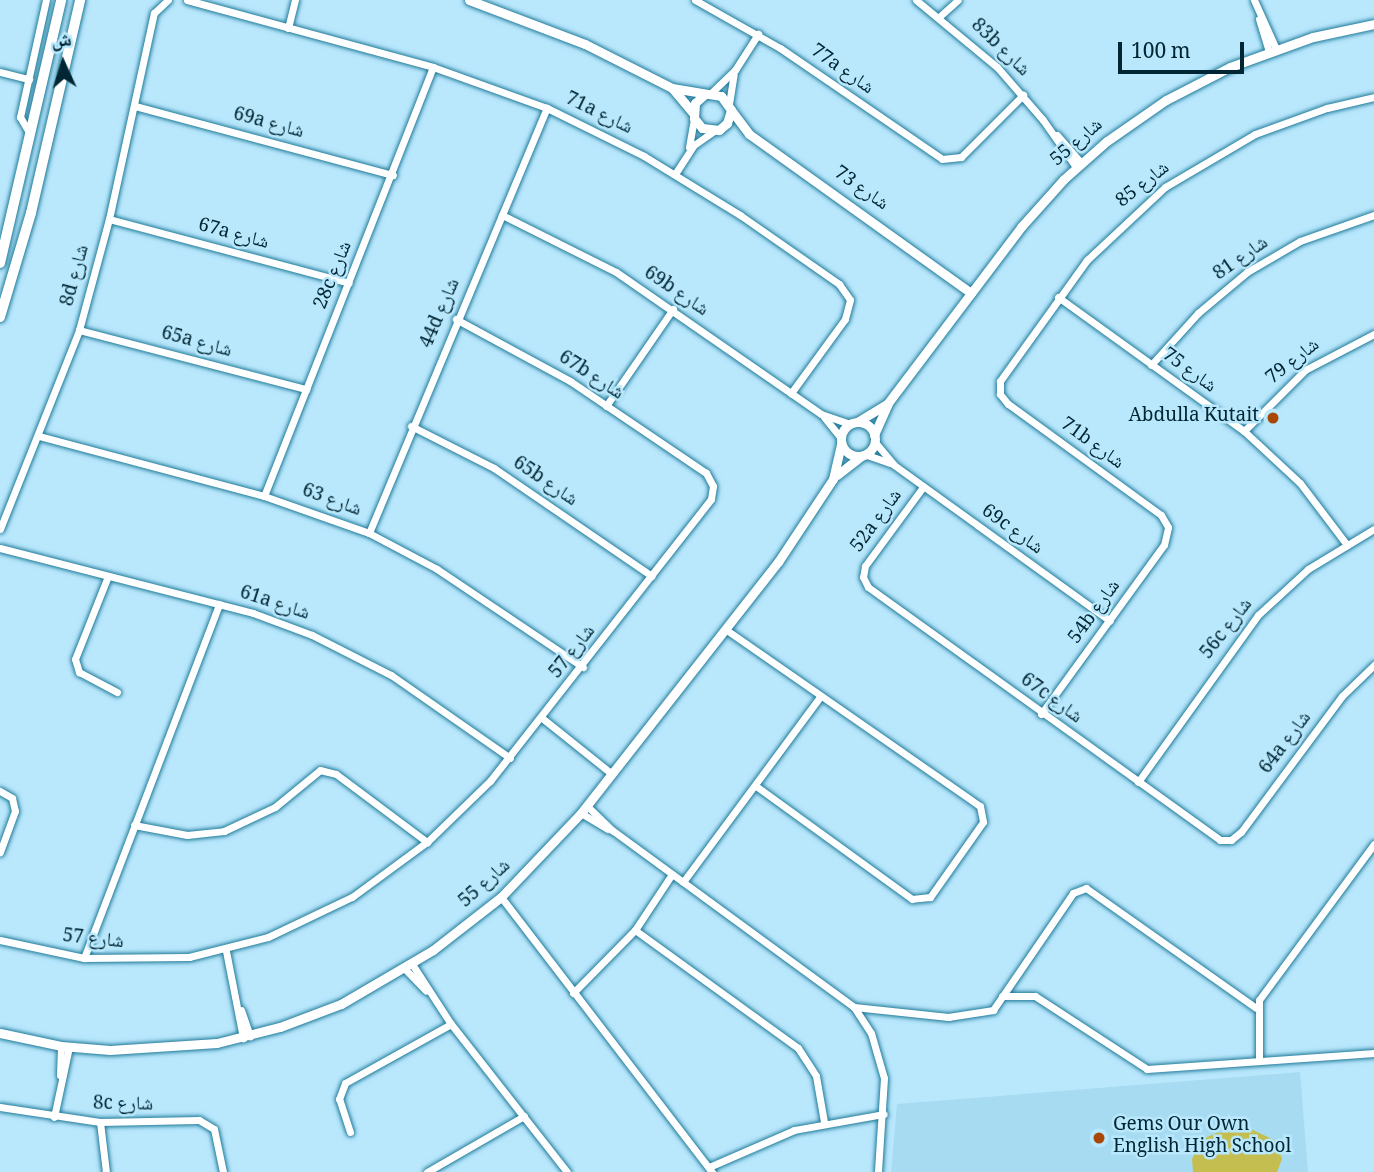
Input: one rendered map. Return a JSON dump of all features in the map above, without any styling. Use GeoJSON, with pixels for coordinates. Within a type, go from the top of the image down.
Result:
{"type":"FeatureCollection","features":[{"type":"Feature","properties":{"kind":"main road"},"geometry":{"type":"LineString","coordinates":[[0,262],[32,137],[61,0]]}},
{"type":"Feature","properties":{"kind":"main road"},"geometry":{"type":"LineString","coordinates":[[0,317],[31,213],[80,0]]}},
{"type":"Feature","properties":{"kind":"street"},"geometry":{"type":"LineString","coordinates":[[32,137],[21,120],[46,0]]}},
{"type":"Feature","properties":{"kind":"street","name":"8d شارع"},"geometry":{"type":"LineString","coordinates":[[0,529],[79,330],[109,219],[152,22],[159,6],[168,0]]}},
{"type":"Feature","properties":{"kind":"street","name":"71a شارع"},"geometry":{"type":"LineString","coordinates":[[187,0],[433,67],[547,108],[675,174],[846,291],[850,300],[845,319],[791,393]]}},
{"type":"Feature","properties":{"kind":"street"},"geometry":{"type":"LineString","coordinates":[[288,28],[295,0]]}},
{"type":"Feature","properties":{"kind":"street"},"geometry":{"type":"LineString","coordinates":[[469,0],[585,44],[672,88],[707,94],[730,107]]}},
{"type":"Feature","properties":{"kind":"street","name":"77a شارع"},"geometry":{"type":"LineString","coordinates":[[695,0],[758,34],[942,159],[955,160],[1023,95]]}},
{"type":"Feature","properties":{"kind":"street","name":"83b شارع"},"geometry":{"type":"LineString","coordinates":[[916,0],[939,17],[1023,95],[1079,165]]}},
{"type":"Feature","properties":{"kind":"street"},"geometry":{"type":"LineString","coordinates":[[939,17],[958,0]]}},
{"type":"Feature","properties":{"kind":"street"},"geometry":{"type":"LineString","coordinates":[[1255,4],[1273,50]]}},
{"type":"Feature","properties":{"kind":"street","name":"شارع 55"},"geometry":{"type":"LineString","coordinates":[[874,438],[888,403],[1034,210],[1079,165],[1166,100],[1273,50],[1374,24]]}},
{"type":"Feature","properties":{"kind":"street"},"geometry":{"type":"LineString","coordinates":[[675,174],[688,151],[695,103],[736,71],[758,34]]}},
{"type":"Feature","properties":{"kind":"street","name":"28c شارع"},"geometry":{"type":"LineString","coordinates":[[264,496],[394,175],[433,67]]}},
{"type":"Feature","properties":{"kind":"street"},"geometry":{"type":"LineString","coordinates":[[688,151],[718,129],[730,107],[736,71]]}},
{"type":"Feature","properties":{"kind":"street"},"geometry":{"type":"LineString","coordinates":[[0,72],[29,79]]}},
{"type":"Feature","properties":{"kind":"street"},"geometry":{"type":"LineString","coordinates":[[672,88],[702,128],[718,129]]}},
{"type":"Feature","properties":{"kind":"street","name":"شارع 85"},"geometry":{"type":"LineString","coordinates":[[999,387],[1058,298],[1112,232],[1194,167],[1287,121],[1374,97]]}},
{"type":"Feature","properties":{"kind":"street","name":"69a شارع"},"geometry":{"type":"LineString","coordinates":[[135,106],[394,175]]}},
{"type":"Feature","properties":{"kind":"street","name":"شارع 73"},"geometry":{"type":"LineString","coordinates":[[730,107],[749,134],[973,291]]}},
{"type":"Feature","properties":{"kind":"street","name":"44d شارع"},"geometry":{"type":"LineString","coordinates":[[369,533],[411,426],[547,108]]}},
{"type":"Feature","properties":{"kind":"street","name":"شارع 73"},"geometry":{"type":"LineString","coordinates":[[718,129],[749,134]]}},
{"type":"Feature","properties":{"kind":"street","name":"69b شارع"},"geometry":{"type":"LineString","coordinates":[[502,215],[595,260],[673,309],[821,414],[841,441]]}},
{"type":"Feature","properties":{"kind":"street","name":"شارع 81"},"geometry":{"type":"LineString","coordinates":[[1151,365],[1198,313],[1247,272],[1300,242],[1374,215]]}},
{"type":"Feature","properties":{"kind":"street","name":"67a شارع"},"geometry":{"type":"LineString","coordinates":[[109,219],[349,282]]}},
{"type":"Feature","properties":{"kind":"street","name":"شارع 75"},"geometry":{"type":"LineString","coordinates":[[1058,298],[1244,431],[1300,483],[1347,545]]}},
{"type":"Feature","properties":{"kind":"street"},"geometry":{"type":"LineString","coordinates":[[606,406],[673,309]]}},
{"type":"Feature","properties":{"kind":"street","name":"67b شارع"},"geometry":{"type":"LineString","coordinates":[[456,320],[533,359],[701,469]]}},
{"type":"Feature","properties":{"kind":"street","name":"65a شارع"},"geometry":{"type":"LineString","coordinates":[[79,330],[306,389]]}},
{"type":"Feature","properties":{"kind":"street","name":"شارع 79"},"geometry":{"type":"LineString","coordinates":[[1244,431],[1306,370],[1374,334]]}},
{"type":"Feature","properties":{"kind":"street","name":"71b شارع"},"geometry":{"type":"LineString","coordinates":[[999,387],[1008,404],[1161,515],[1168,527]]}},
{"type":"Feature","properties":{"kind":"street","name":"شارع 55"},"geometry":{"type":"LineString","coordinates":[[853,423],[888,403]]}},
{"type":"Feature","properties":{"kind":"street","name":"69b شارع"},"geometry":{"type":"LineString","coordinates":[[821,414],[853,423]]}},
{"type":"Feature","properties":{"kind":"street"},"geometry":{"type":"LineString","coordinates":[[853,423],[868,425],[874,438],[863,455],[852,454],[841,441],[853,423]]}},
{"type":"Feature","properties":{"kind":"street","name":"65b شارع"},"geometry":{"type":"LineString","coordinates":[[411,426],[494,468],[652,576]]}},
{"type":"Feature","properties":{"kind":"street","name":"شارع 63"},"geometry":{"type":"LineString","coordinates":[[38,436],[264,496],[369,533],[471,591],[583,667]]}},
{"type":"Feature","properties":{"kind":"street","name":"69c شارع"},"geometry":{"type":"LineString","coordinates":[[874,438],[894,465],[1110,621]]}},
{"type":"Feature","properties":{"kind":"street","name":"شارع 55"},"geometry":{"type":"LineString","coordinates":[[833,479],[841,441]]}},
{"type":"Feature","properties":{"kind":"street","name":"شارع 55"},"geometry":{"type":"LineString","coordinates":[[0,1033],[65,1046],[163,1049],[247,1037],[341,1004],[408,967],[501,897],[584,809],[778,562],[833,479],[863,455]]}},
{"type":"Feature","properties":{"kind":"street","name":"69c شارع"},"geometry":{"type":"LineString","coordinates":[[863,455],[894,465]]}},
{"type":"Feature","properties":{"kind":"street","name":"شارع 57"},"geometry":{"type":"LineString","coordinates":[[0,940],[84,958],[154,961],[226,951],[311,919],[352,897],[427,842],[510,758],[711,499],[711,479],[701,469]]}},
{"type":"Feature","properties":{"kind":"street","name":"52a شارع"},"geometry":{"type":"LineString","coordinates":[[863,577],[869,560],[923,487]]}},
{"type":"Feature","properties":{"kind":"street","name":"54b شارع"},"geometry":{"type":"LineString","coordinates":[[1041,714],[1164,545],[1168,527]]}},
{"type":"Feature","properties":{"kind":"street","name":"56c شارع"},"geometry":{"type":"LineString","coordinates":[[1138,782],[1258,615],[1308,569],[1374,529]]}},
{"type":"Feature","properties":{"kind":"street","name":"61a شارع"},"geometry":{"type":"LineString","coordinates":[[0,548],[219,604],[290,626],[371,663],[510,758]]}},
{"type":"Feature","properties":{"kind":"street"},"geometry":{"type":"LineString","coordinates":[[108,576],[75,659],[79,672],[117,692]]}},
{"type":"Feature","properties":{"kind":"street","name":"67c شارع"},"geometry":{"type":"LineString","coordinates":[[863,577],[872,591],[1210,835],[1225,841]]}},
{"type":"Feature","properties":{"kind":"street"},"geometry":{"type":"LineString","coordinates":[[84,958],[219,604]]}},
{"type":"Feature","properties":{"kind":"street"},"geometry":{"type":"LineString","coordinates":[[725,629],[819,698],[980,806],[983,822],[930,897],[912,899],[758,787]]}},
{"type":"Feature","properties":{"kind":"street","name":"64a شارع"},"geometry":{"type":"LineString","coordinates":[[1225,841],[1241,832],[1342,696],[1374,665]]}},
{"type":"Feature","properties":{"kind":"street"},"geometry":{"type":"LineString","coordinates":[[684,882],[758,787],[819,698]]}},
{"type":"Feature","properties":{"kind":"street"},"geometry":{"type":"LineString","coordinates":[[542,718],[612,774]]}},
{"type":"Feature","properties":{"kind":"street"},"geometry":{"type":"LineString","coordinates":[[134,825],[187,835],[233,828],[275,807],[320,770],[336,774],[427,842]]}},
{"type":"Feature","properties":{"kind":"street"},"geometry":{"type":"LineString","coordinates":[[0,790],[12,798],[15,811],[0,852]]}},
{"type":"Feature","properties":{"kind":"street"},"geometry":{"type":"LineString","coordinates":[[584,809],[854,1007],[872,1033],[882,1063],[884,1114],[878,1172]]}},
{"type":"Feature","properties":{"kind":"street"},"geometry":{"type":"LineString","coordinates":[[1259,1061],[1256,1008],[1263,992],[1374,844]]}},
{"type":"Feature","properties":{"kind":"street"},"geometry":{"type":"LineString","coordinates":[[573,993],[635,930],[672,874]]}},
{"type":"Feature","properties":{"kind":"street"},"geometry":{"type":"LineString","coordinates":[[854,1007],[890,1014],[961,1017],[993,1010],[1073,893],[1086,888],[1256,1008]]}},
{"type":"Feature","properties":{"kind":"street"},"geometry":{"type":"LineString","coordinates":[[501,897],[710,1169],[765,1140],[824,1122],[884,1114]]}},
{"type":"Feature","properties":{"kind":"street"},"geometry":{"type":"LineString","coordinates":[[635,930],[797,1048],[816,1076],[824,1122]]}},
{"type":"Feature","properties":{"kind":"street"},"geometry":{"type":"LineString","coordinates":[[226,951],[247,1037]]}},
{"type":"Feature","properties":{"kind":"street"},"geometry":{"type":"LineString","coordinates":[[408,967],[567,1172]]}},
{"type":"Feature","properties":{"kind":"street"},"geometry":{"type":"LineString","coordinates":[[1002,996],[1035,996],[1146,1069],[1374,1053]]}},
{"type":"Feature","properties":{"kind":"street"},"geometry":{"type":"LineString","coordinates":[[350,1132],[339,1099],[345,1083],[452,1024]]}},
{"type":"Feature","properties":{"kind":"street"},"geometry":{"type":"LineString","coordinates":[[54,1117],[65,1046]]}},
{"type":"Feature","properties":{"kind":"street","name":"8c شارع"},"geometry":{"type":"LineString","coordinates":[[0,1107],[100,1122],[191,1120],[214,1129],[223,1172]]}},
{"type":"Feature","properties":{"kind":"street"},"geometry":{"type":"LineString","coordinates":[[427,1172],[524,1116]]}},
{"type":"Feature","properties":{"kind":"street"},"geometry":{"type":"LineString","coordinates":[[100,1122],[106,1172]]}},
{"type":"Feature","properties":{"kind":"shaded area","name":"Gems Our Own English High School"},"geometry":{"type":"Polygon","coordinates":[[[1300,1072],[1308,1172],[891,1172],[897,1104],[1300,1072]]]}},
{"type":"Feature","properties":{"kind":"shaded area"},"geometry":{"type":"Polygon","coordinates":[[[1253,1130],[1276,1141],[1282,1159],[1277,1172],[1193,1172],[1192,1159],[1201,1140],[1216,1133],[1253,1130]]]}},
{"type":"Feature","properties":{"kind":"place","name":"Abdulla Kutait"},"geometry":{"type":"Point","coordinates":[1273,418]}},
{"type":"Feature","properties":{"kind":"place","name":"Gems Our Own English High School"},"geometry":{"type":"Point","coordinates":[1099,1138]}}]}
